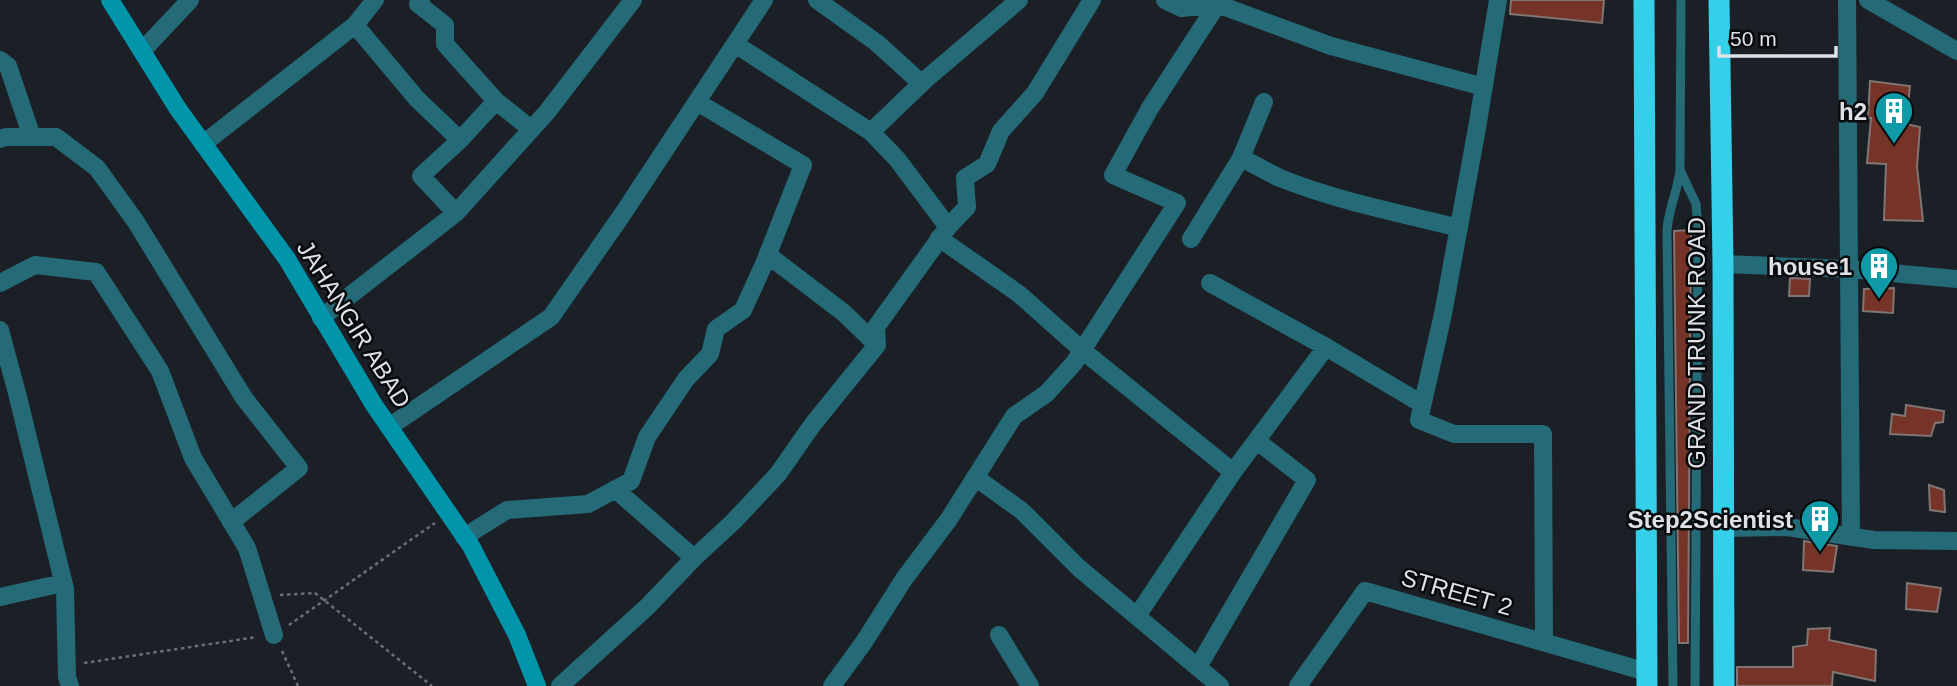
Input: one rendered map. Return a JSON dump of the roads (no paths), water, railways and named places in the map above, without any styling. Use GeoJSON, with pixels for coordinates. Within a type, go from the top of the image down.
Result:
{"type":"FeatureCollection","features":[{"type":"Feature","properties":{"kind":"highway","name":"GRAND TRUNK ROAD"},"geometry":{"type":"LineString","coordinates":[[1644,0],[1647,679]]}},
{"type":"Feature","properties":{"kind":"highway","name":"GRAND TRUNK ROAD"},"geometry":{"type":"LineString","coordinates":[[1719,0],[1724,686]]}},
{"type":"Feature","properties":{"kind":"street","name":"JAHANGIR ABAD"},"geometry":{"type":"LineString","coordinates":[[110,0],[178,108],[287,260],[389,427],[464,537],[517,635],[537,686]]}},
{"type":"Feature","properties":{"kind":"street"},"geometry":{"type":"LineString","coordinates":[[142,51],[190,0]]}},
{"type":"Feature","properties":{"kind":"street"},"geometry":{"type":"LineString","coordinates":[[203,144],[355,25],[375,0]]}},
{"type":"Feature","properties":{"kind":"street"},"geometry":{"type":"LineString","coordinates":[[421,0],[418,4],[445,25],[445,44],[496,101],[531,129]]}},
{"type":"Feature","properties":{"kind":"street"},"geometry":{"type":"LineString","coordinates":[[321,317],[456,213],[555,101],[633,0]]}},
{"type":"Feature","properties":{"kind":"street"},"geometry":{"type":"LineString","coordinates":[[389,427],[551,317],[764,0]]}},
{"type":"Feature","properties":{"kind":"street"},"geometry":{"type":"LineString","coordinates":[[817,0],[877,43],[921,83]]}},
{"type":"Feature","properties":{"kind":"street"},"geometry":{"type":"LineString","coordinates":[[871,132],[921,83],[1019,0]]}},
{"type":"Feature","properties":{"kind":"street"},"geometry":{"type":"LineString","coordinates":[[560,686],[647,607],[778,474],[813,424],[877,345],[876,327],[944,233],[967,207],[965,178],[987,164],[1002,131],[1035,93],[1092,0]]}},
{"type":"Feature","properties":{"kind":"street"},"geometry":{"type":"LineString","coordinates":[[1165,0],[1182,8],[1219,2],[1331,46],[1484,86]]}},
{"type":"Feature","properties":{"kind":"street"},"geometry":{"type":"LineString","coordinates":[[1498,0],[1443,314],[1419,420],[1454,434],[1543,434],[1544,642]]}},
{"type":"Feature","properties":{"kind":"street"},"geometry":{"type":"LineString","coordinates":[[1847,0],[1851,536]]}},
{"type":"Feature","properties":{"kind":"street"},"geometry":{"type":"LineString","coordinates":[[1868,0],[1957,51]]}},
{"type":"Feature","properties":{"kind":"street"},"geometry":{"type":"LineString","coordinates":[[832,686],[904,579],[949,519],[1014,416],[1047,393],[1074,363],[1177,203],[1113,175],[1150,108],[1219,2]]}},
{"type":"Feature","properties":{"kind":"street"},"geometry":{"type":"LineString","coordinates":[[355,25],[417,99],[460,140]]}},
{"type":"Feature","properties":{"kind":"street"},"geometry":{"type":"LineString","coordinates":[[735,44],[871,132],[897,159],[944,233],[1082,350],[1233,472]]}},
{"type":"Feature","properties":{"kind":"street"},"geometry":{"type":"LineString","coordinates":[[0,60],[8,66],[32,137]]}},
{"type":"Feature","properties":{"kind":"street"},"geometry":{"type":"LineString","coordinates":[[456,213],[421,176],[460,140],[496,101]]}},
{"type":"Feature","properties":{"kind":"street"},"geometry":{"type":"LineString","coordinates":[[464,537],[507,510],[588,504],[631,481],[646,437],[685,379],[710,354],[716,329],[743,310],[768,256],[803,165],[697,102]]}},
{"type":"Feature","properties":{"kind":"street"},"geometry":{"type":"LineString","coordinates":[[1191,239],[1241,158],[1264,102]]}},
{"type":"Feature","properties":{"kind":"street"},"geometry":{"type":"LineString","coordinates":[[0,139],[56,137],[97,168],[136,222],[244,398],[299,468],[231,522]]}},
{"type":"Feature","properties":{"kind":"street"},"geometry":{"type":"LineString","coordinates":[[1241,158],[1278,177],[1308,188],[1459,228]]}},
{"type":"Feature","properties":{"kind":"street"},"geometry":{"type":"LineString","coordinates":[[768,256],[844,313],[877,345]]}},
{"type":"Feature","properties":{"kind":"street"},"geometry":{"type":"LineString","coordinates":[[1723,264],[1849,269],[1957,278]]}},
{"type":"Feature","properties":{"kind":"street"},"geometry":{"type":"LineString","coordinates":[[0,283],[35,265],[96,272],[160,371],[193,458],[247,548],[274,635]]}},
{"type":"Feature","properties":{"kind":"street"},"geometry":{"type":"LineString","coordinates":[[1210,283],[1422,404]]}},
{"type":"Feature","properties":{"kind":"street"},"geometry":{"type":"LineString","coordinates":[[0,330],[63,583],[70,686]]}},
{"type":"Feature","properties":{"kind":"street"},"geometry":{"type":"LineString","coordinates":[[1137,617],[1233,472],[1326,347]]}},
{"type":"Feature","properties":{"kind":"street"},"geometry":{"type":"LineString","coordinates":[[1198,667],[1307,480],[1256,441]]}},
{"type":"Feature","properties":{"kind":"street"},"geometry":{"type":"LineString","coordinates":[[975,477],[1023,510],[1079,568],[1220,686]]}},
{"type":"Feature","properties":{"kind":"street"},"geometry":{"type":"LineString","coordinates":[[615,489],[694,558]]}},
{"type":"Feature","properties":{"kind":"street"},"geometry":{"type":"LineString","coordinates":[[1723,528],[1787,527],[1874,540],[1957,541]]}},
{"type":"Feature","properties":{"kind":"street"},"geometry":{"type":"LineString","coordinates":[[0,597],[63,583]]}},
{"type":"Feature","properties":{"kind":"street","name":"STREET 2"},"geometry":{"type":"LineString","coordinates":[[1298,686],[1365,591],[1544,642],[1647,679]]}},
{"type":"Feature","properties":{"kind":"street"},"geometry":{"type":"LineString","coordinates":[[999,635],[1030,686]]}},
{"type":"Feature","properties":{"kind":"lane"},"geometry":{"type":"LineString","coordinates":[[1674,686],[1667,216],[1677,190],[1680,170],[1681,0]]}},
{"type":"Feature","properties":{"kind":"lane"},"geometry":{"type":"LineString","coordinates":[[1680,170],[1696,204],[1698,228],[1695,686]]}},
{"type":"Feature","properties":{"kind":"place","name":"h2"},"geometry":{"type":"Point","coordinates":[1894,145]}},
{"type":"Feature","properties":{"kind":"place","name":"house1"},"geometry":{"type":"Point","coordinates":[1879,300]}},
{"type":"Feature","properties":{"kind":"place","name":"Step2Scientist"},"geometry":{"type":"Point","coordinates":[1820,553]}}]}
